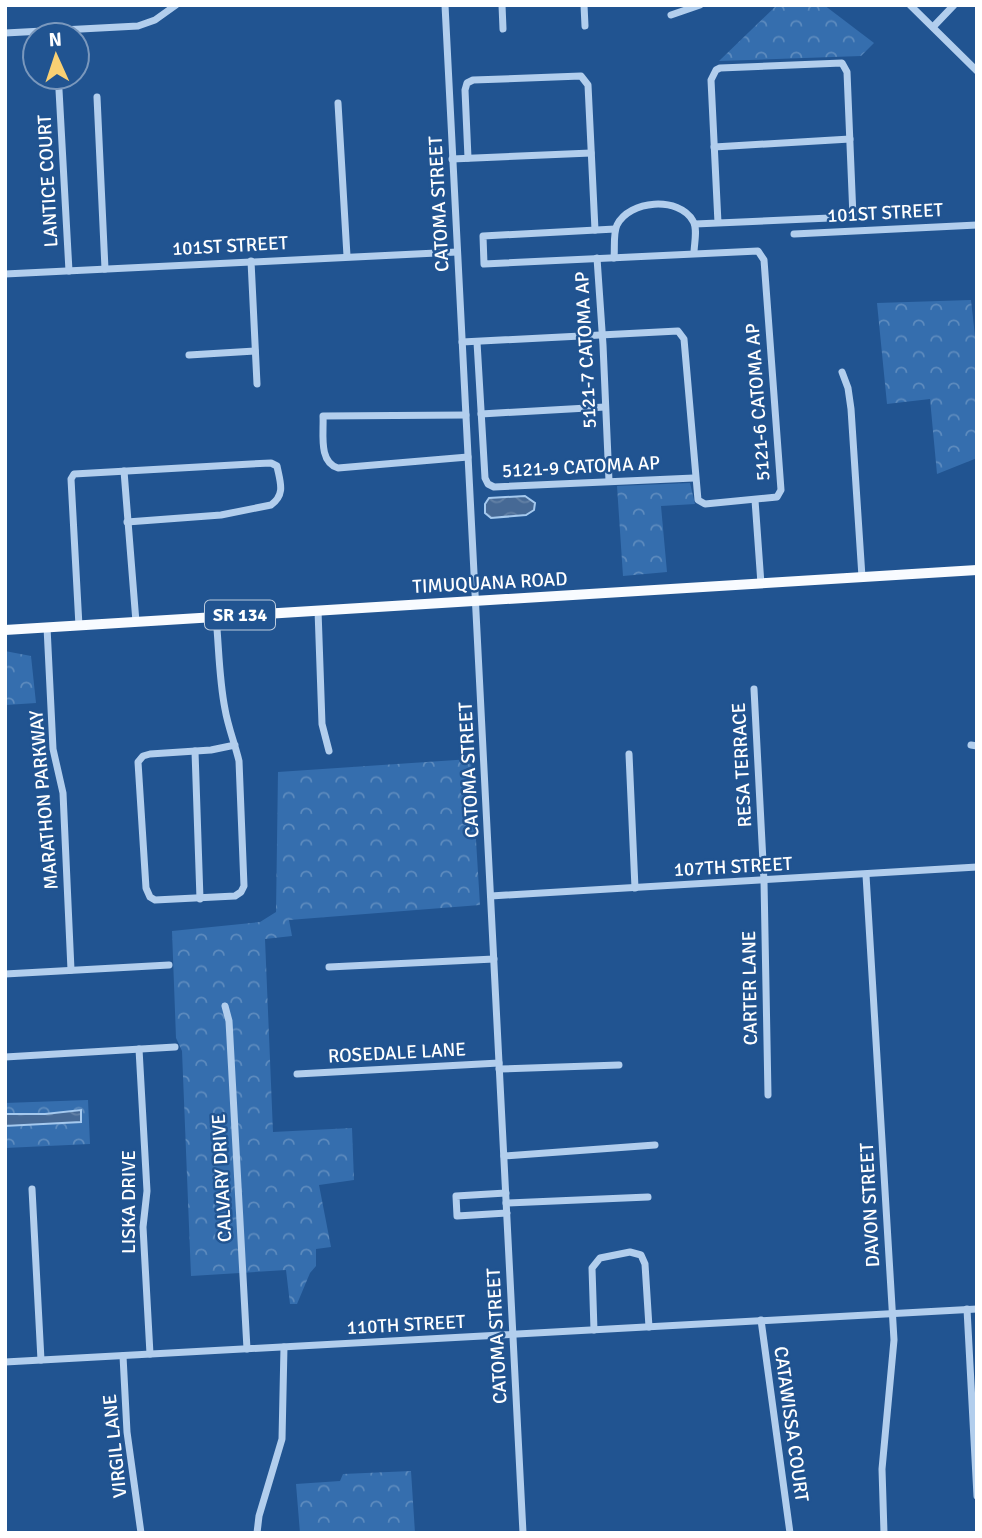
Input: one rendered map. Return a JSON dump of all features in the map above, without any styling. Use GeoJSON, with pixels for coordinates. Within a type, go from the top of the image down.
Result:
{"type":"FeatureCollection","features":[{"type":"Feature","properties":{"kind":"main road","name":"TIMUQUANA ROAD"},"geometry":{"type":"LineString","coordinates":[[5,630],[977,570]]}},
{"type":"Feature","properties":{"kind":"street"},"geometry":{"type":"LineString","coordinates":[[5,33],[138,26],[155,20],[176,5]]}},
{"type":"Feature","properties":{"kind":"street","name":"CATOMA STREET"},"geometry":{"type":"LineString","coordinates":[[445,5],[523,1533]]}},
{"type":"Feature","properties":{"kind":"street"},"geometry":{"type":"LineString","coordinates":[[502,5],[503,29]]}},
{"type":"Feature","properties":{"kind":"street"},"geometry":{"type":"LineString","coordinates":[[584,5],[585,26]]}},
{"type":"Feature","properties":{"kind":"street"},"geometry":{"type":"LineString","coordinates":[[671,15],[700,5]]}},
{"type":"Feature","properties":{"kind":"street"},"geometry":{"type":"LineString","coordinates":[[911,5],[977,71]]}},
{"type":"Feature","properties":{"kind":"street"},"geometry":{"type":"LineString","coordinates":[[933,27],[954,5]]}},
{"type":"Feature","properties":{"kind":"street"},"geometry":{"type":"LineString","coordinates":[[695,224],[718,223],[853,217],[847,72],[842,63],[720,68],[712,74],[718,223]]}},
{"type":"Feature","properties":{"kind":"street"},"geometry":{"type":"LineString","coordinates":[[468,158],[467,83],[486,79],[581,76],[587,85],[595,230],[615,229]]}},
{"type":"Feature","properties":{"kind":"street","name":"LANTICE COURT"},"geometry":{"type":"LineString","coordinates":[[59,91],[69,271]]}},
{"type":"Feature","properties":{"kind":"street"},"geometry":{"type":"LineString","coordinates":[[97,97],[105,269]]}},
{"type":"Feature","properties":{"kind":"street"},"geometry":{"type":"LineString","coordinates":[[338,103],[346,256]]}},
{"type":"Feature","properties":{"kind":"street"},"geometry":{"type":"LineString","coordinates":[[714,147],[850,139]]}},
{"type":"Feature","properties":{"kind":"street"},"geometry":{"type":"LineString","coordinates":[[452,159],[592,153]]}},
{"type":"Feature","properties":{"kind":"street"},"geometry":{"type":"LineString","coordinates":[[614,258],[615,229],[630,211],[661,204],[683,211],[695,224],[694,253]]}},
{"type":"Feature","properties":{"kind":"street","name":"101ST STREET"},"geometry":{"type":"LineString","coordinates":[[794,234],[977,225]]}},
{"type":"Feature","properties":{"kind":"street","name":"5121-6 CATOMA AP"},"geometry":{"type":"LineString","coordinates":[[462,342],[674,329],[684,339],[696,496],[701,503],[777,497],[781,490],[764,260],[758,251],[484,264],[483,236],[595,230]]}},
{"type":"Feature","properties":{"kind":"street","name":"101ST STREET"},"geometry":{"type":"LineString","coordinates":[[5,274],[457,252]]}},
{"type":"Feature","properties":{"kind":"street","name":"5121-7 CATOMA AP"},"geometry":{"type":"LineString","coordinates":[[597,258],[609,481]]}},
{"type":"Feature","properties":{"kind":"street"},"geometry":{"type":"LineString","coordinates":[[251,261],[257,384]]}},
{"type":"Feature","properties":{"kind":"street","name":"5121-9 CATOMA AP"},"geometry":{"type":"LineString","coordinates":[[477,341],[485,478],[488,484],[494,487],[694,478]]}},
{"type":"Feature","properties":{"kind":"street"},"geometry":{"type":"LineString","coordinates":[[189,355],[255,351]]}},
{"type":"Feature","properties":{"kind":"street"},"geometry":{"type":"LineString","coordinates":[[842,372],[851,409],[862,577]]}},
{"type":"Feature","properties":{"kind":"street"},"geometry":{"type":"LineString","coordinates":[[481,414],[605,407]]}},
{"type":"Feature","properties":{"kind":"street"},"geometry":{"type":"LineString","coordinates":[[466,415],[323,416],[325,457],[331,466],[338,468],[468,457]]}},
{"type":"Feature","properties":{"kind":"street"},"geometry":{"type":"LineString","coordinates":[[79,625],[74,474],[271,463],[277,466],[280,497],[271,505],[221,515],[127,522]]}},
{"type":"Feature","properties":{"kind":"street"},"geometry":{"type":"LineString","coordinates":[[124,471],[136,622]]}},
{"type":"Feature","properties":{"kind":"street"},"geometry":{"type":"LineString","coordinates":[[755,500],[761,584]]}},
{"type":"Feature","properties":{"kind":"street"},"geometry":{"type":"LineString","coordinates":[[318,610],[322,724],[328,751]]}},
{"type":"Feature","properties":{"kind":"street"},"geometry":{"type":"LineString","coordinates":[[216,617],[225,708],[235,745],[239,761],[244,886],[235,896],[155,900],[148,893],[138,762],[150,754],[235,745]]}},
{"type":"Feature","properties":{"kind":"street","name":"MARATHON PARKWAY"},"geometry":{"type":"LineString","coordinates":[[47,627],[53,749],[62,793],[71,970]]}},
{"type":"Feature","properties":{"kind":"street","name":"RESA TERRACE"},"geometry":{"type":"LineString","coordinates":[[754,689],[764,881]]}},
{"type":"Feature","properties":{"kind":"street"},"geometry":{"type":"LineString","coordinates":[[195,751],[200,899]]}},
{"type":"Feature","properties":{"kind":"street"},"geometry":{"type":"LineString","coordinates":[[629,754],[635,888]]}},
{"type":"Feature","properties":{"kind":"street","name":"107TH STREET"},"geometry":{"type":"LineString","coordinates":[[491,896],[977,867]]}},
{"type":"Feature","properties":{"kind":"street","name":"DAVON STREET"},"geometry":{"type":"LineString","coordinates":[[866,875],[893,1349],[882,1468],[884,1533]]}},
{"type":"Feature","properties":{"kind":"street","name":"CARTER LANE"},"geometry":{"type":"LineString","coordinates":[[764,881],[768,1095]]}},
{"type":"Feature","properties":{"kind":"street"},"geometry":{"type":"LineString","coordinates":[[329,967],[494,959]]}},
{"type":"Feature","properties":{"kind":"street"},"geometry":{"type":"LineString","coordinates":[[5,974],[169,965]]}},
{"type":"Feature","properties":{"kind":"street","name":"CALVARY DRIVE"},"geometry":{"type":"LineString","coordinates":[[225,1006],[229,1021],[247,1349]]}},
{"type":"Feature","properties":{"kind":"street"},"geometry":{"type":"LineString","coordinates":[[5,1057],[175,1047]]}},
{"type":"Feature","properties":{"kind":"street","name":"LISKA DRIVE"},"geometry":{"type":"LineString","coordinates":[[139,1049],[147,1191],[143,1227],[150,1354]]}},
{"type":"Feature","properties":{"kind":"street","name":"ROSEDALE LANE"},"geometry":{"type":"LineString","coordinates":[[297,1074],[499,1066],[619,1065]]}},
{"type":"Feature","properties":{"kind":"street"},"geometry":{"type":"LineString","coordinates":[[503,1156],[655,1145]]}},
{"type":"Feature","properties":{"kind":"street"},"geometry":{"type":"LineString","coordinates":[[32,1189],[41,1360]]}},
{"type":"Feature","properties":{"kind":"street"},"geometry":{"type":"LineString","coordinates":[[506,1193],[456,1196],[457,1216],[507,1213]]}},
{"type":"Feature","properties":{"kind":"street"},"geometry":{"type":"LineString","coordinates":[[506,1203],[649,1197]]}},
{"type":"Feature","properties":{"kind":"street"},"geometry":{"type":"LineString","coordinates":[[594,1330],[592,1268],[600,1258],[630,1252],[641,1255],[645,1264],[649,1327]]}},
{"type":"Feature","properties":{"kind":"street"},"geometry":{"type":"LineString","coordinates":[[967,1309],[977,1496]]}},
{"type":"Feature","properties":{"kind":"street","name":"110TH STREET"},"geometry":{"type":"LineString","coordinates":[[5,1362],[977,1309]]}},
{"type":"Feature","properties":{"kind":"street","name":"CATAWISSA COURT"},"geometry":{"type":"LineString","coordinates":[[761,1320],[783,1464],[790,1533]]}},
{"type":"Feature","properties":{"kind":"street"},"geometry":{"type":"LineString","coordinates":[[257,1533],[259,1516],[282,1439],[284,1347]]}},
{"type":"Feature","properties":{"kind":"street","name":"VIRGIL LANE"},"geometry":{"type":"LineString","coordinates":[[123,1356],[127,1432],[141,1533]]}},
{"type":"Feature","properties":{"kind":"green space"},"geometry":{"type":"Polygon","coordinates":[[[777,5],[824,5],[874,43],[861,56],[719,61],[777,5]]]}},
{"type":"Feature","properties":{"kind":"green space"},"geometry":{"type":"Polygon","coordinates":[[[971,300],[977,354],[977,458],[937,474],[930,399],[887,404],[877,303],[971,300]]]}},
{"type":"Feature","properties":{"kind":"green space"},"geometry":{"type":"Polygon","coordinates":[[[690,483],[695,504],[661,506],[667,572],[623,576],[617,486],[690,483]]]}},
{"type":"Feature","properties":{"kind":"green space"},"geometry":{"type":"Polygon","coordinates":[[[5,651],[31,656],[36,703],[6,705],[5,651]]]}},
{"type":"Feature","properties":{"kind":"green space"},"geometry":{"type":"Polygon","coordinates":[[[471,759],[480,905],[289,920],[292,936],[265,939],[273,1132],[352,1128],[354,1180],[319,1185],[331,1247],[316,1249],[316,1266],[310,1273],[297,1304],[290,1304],[286,1270],[191,1276],[182,1051],[176,1038],[172,931],[260,922],[276,912],[278,772],[471,759]]]}},
{"type":"Feature","properties":{"kind":"green space"},"geometry":{"type":"Polygon","coordinates":[[[88,1100],[90,1144],[5,1148],[5,1126],[81,1122],[80,1110],[45,1114],[5,1114],[5,1103],[88,1100]]]}},
{"type":"Feature","properties":{"kind":"green space"},"geometry":{"type":"Polygon","coordinates":[[[411,1471],[415,1533],[300,1533],[296,1484],[340,1481],[343,1474],[411,1471]]]}},
{"type":"Feature","properties":{"kind":"water"},"geometry":{"type":"Polygon","coordinates":[[[525,496],[535,503],[534,510],[526,515],[491,518],[485,513],[485,504],[489,498],[525,496]]]}},
{"type":"Feature","properties":{"kind":"water"},"geometry":{"type":"Polygon","coordinates":[[[81,1110],[81,1122],[5,1126],[5,1114],[45,1114],[81,1110]]]}}]}
